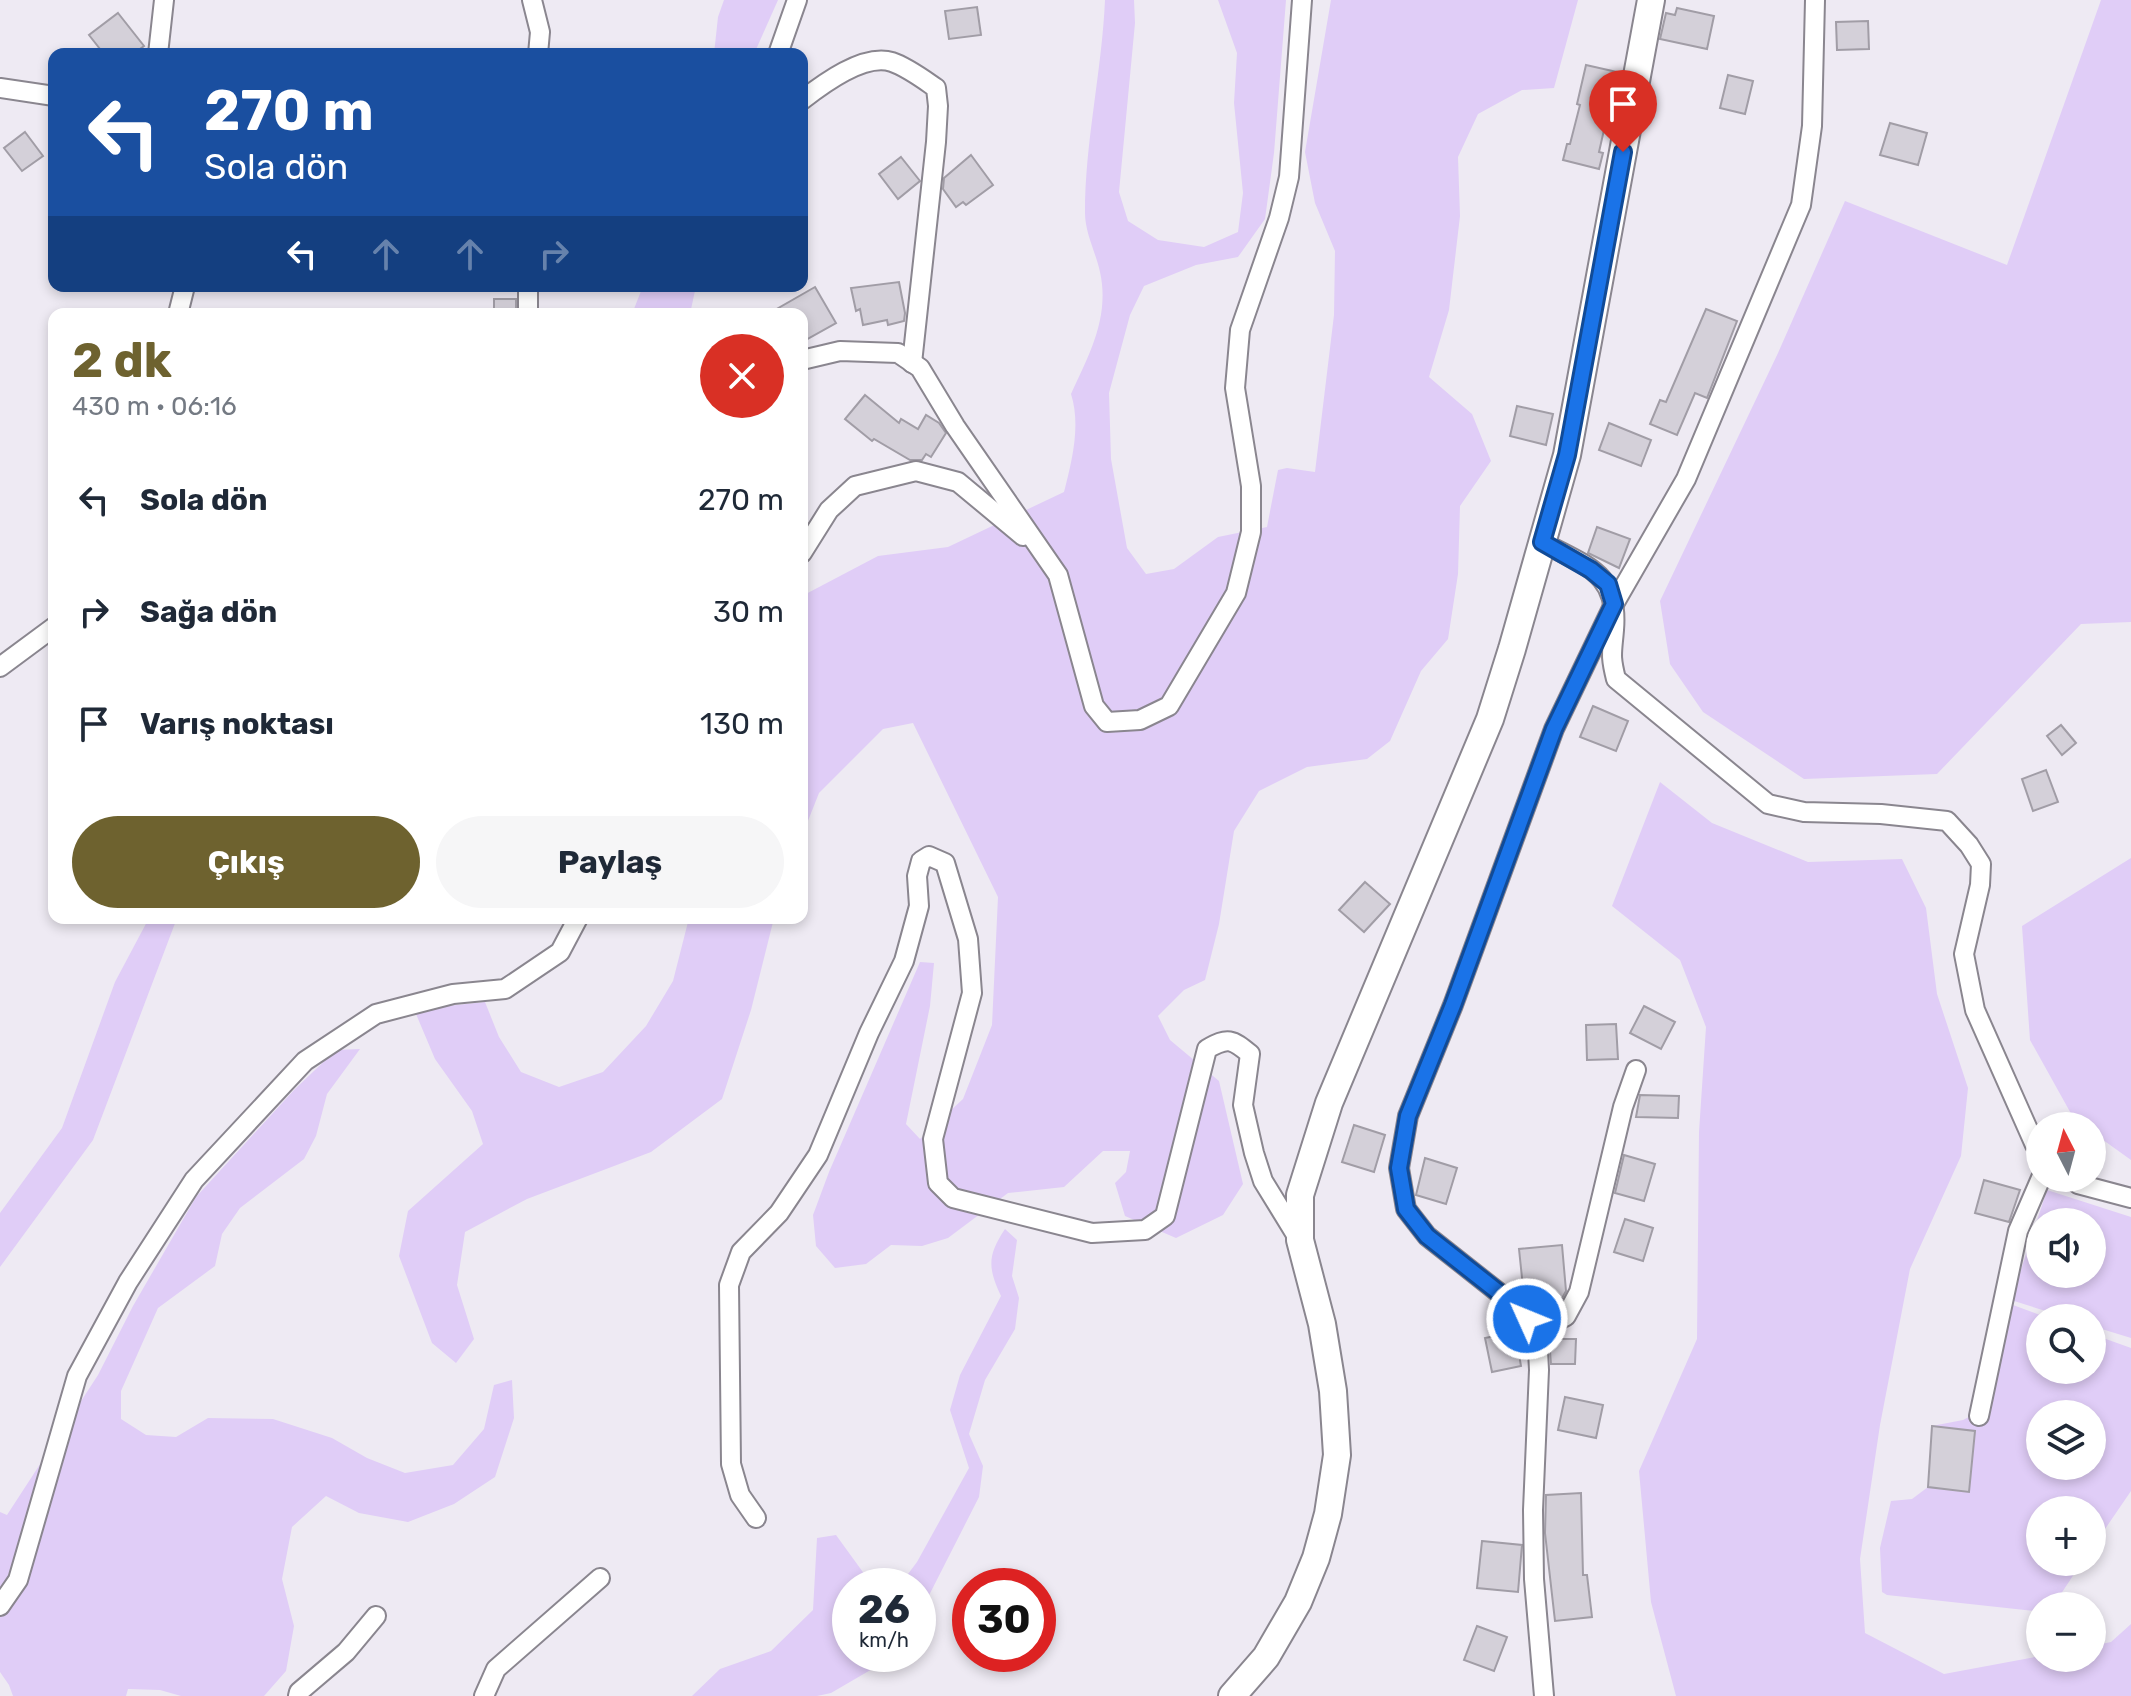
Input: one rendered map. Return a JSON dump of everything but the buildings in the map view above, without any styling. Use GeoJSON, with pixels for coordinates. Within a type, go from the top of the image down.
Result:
{"type":"FeatureCollection","features":[{"type":"Feature","properties":{"kind":"street"},"geometry":{"type":"LineString","coordinates":[[159,48],[164,0]]}},
{"type":"Feature","properties":{"kind":"street"},"geometry":{"type":"LineString","coordinates":[[532,0],[540,32],[539,48]]}},
{"type":"Feature","properties":{"kind":"street"},"geometry":{"type":"LineString","coordinates":[[780,48],[797,0]]}},
{"type":"Feature","properties":{"kind":"street"},"geometry":{"type":"LineString","coordinates":[[808,359],[840,351],[898,353],[920,368],[955,426],[1058,575],[1094,706],[1107,722],[1140,720],[1169,706],[1236,593],[1251,532],[1251,486],[1235,388],[1240,330],[1279,218],[1289,177],[1302,0]]}},
{"type":"Feature","properties":{"kind":"street"},"geometry":{"type":"LineString","coordinates":[[1232,1696],[1266,1657],[1298,1602],[1316,1558],[1328,1514],[1337,1455],[1333,1391],[1322,1324],[1300,1240],[1300,1195],[1329,1103],[1490,719],[1542,542],[1567,455],[1651,0]]}},
{"type":"Feature","properties":{"kind":"street"},"geometry":{"type":"LineString","coordinates":[[1544,1696],[1534,1579],[1533,1510],[1539,1370],[1537,1332],[1517,1307],[1427,1236],[1406,1209],[1399,1168],[1408,1116],[1453,1005],[1554,729],[1614,604],[1686,479],[1801,205],[1812,126],[1815,0]]}},
{"type":"Feature","properties":{"kind":"street"},"geometry":{"type":"LineString","coordinates":[[808,96],[831,79],[865,63],[891,61],[936,88],[936,142],[912,363]]}},
{"type":"Feature","properties":{"kind":"street"},"geometry":{"type":"LineString","coordinates":[[0,88],[48,95]]}},
{"type":"Feature","properties":{"kind":"street"},"geometry":{"type":"LineString","coordinates":[[808,543],[829,510],[855,486],[916,471],[958,482],[1041,550]]}},
{"type":"Feature","properties":{"kind":"street"},"geometry":{"type":"LineString","coordinates":[[1542,542],[1591,570],[1608,584],[1614,604],[1610,655],[1616,679],[1768,804],[1804,812],[1881,814],[1947,821],[1969,845],[1981,864],[1980,885],[1964,954],[1975,1010],[2026,1125]]}},
{"type":"Feature","properties":{"kind":"street"},"geometry":{"type":"LineString","coordinates":[[0,667],[48,631]]}},
{"type":"Feature","properties":{"kind":"street"},"geometry":{"type":"LineString","coordinates":[[756,1518],[740,1495],[731,1464],[729,1285],[741,1252],[779,1213],[818,1155],[869,1033],[904,961],[919,906],[917,876],[921,861],[929,856],[945,863],[968,939],[972,993],[933,1139],[938,1183],[953,1198],[1092,1233],[1145,1230],[1165,1216],[1207,1049],[1222,1041],[1234,1041],[1250,1054],[1243,1105],[1263,1181],[1300,1240]]}},
{"type":"Feature","properties":{"kind":"street"},"geometry":{"type":"LineString","coordinates":[[0,1606],[18,1580],[77,1376],[128,1282],[194,1180],[305,1061],[376,1014],[453,994],[505,989],[560,952],[575,924]]}},
{"type":"Feature","properties":{"kind":"street"},"geometry":{"type":"LineString","coordinates":[[1537,1332],[1566,1316],[1579,1292],[1623,1107],[1636,1070]]}},
{"type":"Feature","properties":{"kind":"street"},"geometry":{"type":"LineString","coordinates":[[2106,1191],[2131,1198]]}},
{"type":"Feature","properties":{"kind":"street"},"geometry":{"type":"LineString","coordinates":[[1979,1416],[2018,1231],[2035,1192]]}},
{"type":"Feature","properties":{"kind":"street"},"geometry":{"type":"LineString","coordinates":[[484,1696],[496,1669],[600,1578]]}},
{"type":"Feature","properties":{"kind":"street"},"geometry":{"type":"LineString","coordinates":[[298,1696],[346,1652],[376,1616]]}},
{"type":"Feature","properties":{"kind":"shaded area"},"geometry":{"type":"Polygon","coordinates":[[[724,0],[778,0],[757,48],[715,48],[718,17],[724,0]]]}},
{"type":"Feature","properties":{"kind":"shaded area"},"geometry":{"type":"Polygon","coordinates":[[[1105,0],[1134,0],[1135,23],[1119,192],[1128,221],[1158,240],[1204,247],[1238,232],[1243,193],[1234,103],[1237,53],[1218,0],[1286,0],[1274,153],[1265,219],[1238,257],[1196,265],[1144,286],[1130,315],[1109,393],[1111,459],[1127,548],[1146,574],[1174,569],[1218,537],[1267,527],[1278,470],[1287,468],[1315,472],[1334,315],[1335,251],[1315,203],[1305,152],[1331,0],[1578,0],[1554,88],[1522,90],[1478,114],[1458,157],[1460,216],[1449,310],[1429,377],[1472,414],[1491,461],[1460,506],[1458,574],[1448,639],[1421,671],[1390,741],[1367,759],[1307,767],[1259,791],[1234,831],[1219,924],[1205,980],[1184,990],[1158,1016],[1170,1040],[1219,1081],[1243,1184],[1223,1215],[1176,1238],[1125,1216],[1115,1183],[1126,1172],[1130,1151],[1103,1151],[1064,1187],[1008,1193],[948,1238],[922,1246],[891,1245],[866,1264],[835,1268],[816,1246],[813,1215],[920,962],[934,963],[930,1006],[906,1124],[920,1139],[963,1099],[992,1025],[998,897],[913,723],[883,729],[819,793],[808,821],[808,593],[878,556],[948,547],[1064,492],[1075,430],[1071,394],[1096,335],[1102,305],[1100,272],[1085,213],[1105,0]]]}},
{"type":"Feature","properties":{"kind":"shaded area"},"geometry":{"type":"Polygon","coordinates":[[[2101,0],[2131,0],[2131,622],[2081,624],[1937,774],[1804,779],[1703,712],[1670,664],[1660,601],[1778,353],[1845,201],[2007,265],[2101,0]]]}},
{"type":"Feature","properties":{"kind":"shaded area"},"geometry":{"type":"Polygon","coordinates":[[[641,292],[695,292],[691,308],[634,308],[641,292]]]}},
{"type":"Feature","properties":{"kind":"shaded area"},"geometry":{"type":"Polygon","coordinates":[[[1660,782],[1712,823],[1808,862],[1902,859],[1926,908],[1937,994],[1968,1088],[1961,1156],[1910,1269],[1880,1425],[1860,1559],[1865,1633],[1944,1674],[2026,1659],[2026,1672],[2106,1672],[2106,1643],[2131,1624],[2131,1696],[1676,1696],[1651,1602],[1639,1471],[1697,1339],[1699,1132],[1706,1027],[1680,960],[1612,906],[1660,782]]]}},
{"type":"Feature","properties":{"kind":"shaded area"},"geometry":{"type":"Polygon","coordinates":[[[2131,858],[2131,1160],[2106,1142],[2106,1112],[2070,1112],[2030,1040],[2022,926],[2131,858]]]}},
{"type":"Feature","properties":{"kind":"shaded area"},"geometry":{"type":"Polygon","coordinates":[[[146,924],[175,924],[93,1140],[0,1267],[0,1213],[62,1128],[115,982],[146,924]]]}},
{"type":"Feature","properties":{"kind":"shaded area"},"geometry":{"type":"Polygon","coordinates":[[[687,924],[772,924],[751,1010],[722,1099],[651,1152],[527,1199],[465,1232],[457,1285],[474,1339],[456,1363],[432,1343],[399,1256],[408,1211],[483,1144],[472,1111],[435,1059],[416,1014],[438,1007],[485,1002],[499,1037],[521,1072],[559,1087],[603,1072],[646,1026],[673,981],[687,924]]]}},
{"type":"Feature","properties":{"kind":"shaded area"},"geometry":{"type":"Polygon","coordinates":[[[360,1049],[327,1094],[316,1136],[304,1159],[240,1208],[222,1234],[215,1266],[158,1308],[121,1391],[121,1419],[146,1435],[176,1437],[208,1418],[273,1419],[332,1438],[367,1458],[405,1473],[453,1465],[484,1429],[494,1385],[512,1380],[514,1418],[495,1477],[454,1504],[408,1522],[359,1513],[326,1496],[292,1527],[282,1579],[294,1626],[286,1671],[264,1696],[181,1696],[160,1690],[128,1689],[126,1696],[13,1696],[0,1672],[0,1512],[7,1515],[98,1375],[133,1306],[196,1197],[294,1090],[336,1050],[360,1049]]]}},
{"type":"Feature","properties":{"kind":"shaded area"},"geometry":{"type":"Polygon","coordinates":[[[2046,1192],[2103,1208],[2041,1208],[2046,1192]]]}},
{"type":"Feature","properties":{"kind":"shaded area"},"geometry":{"type":"Polygon","coordinates":[[[2106,1209],[2131,1217],[2131,1338],[2106,1330],[2106,1304],[2026,1305],[2011,1300],[2026,1254],[2026,1288],[2106,1288],[2106,1209]]]}},
{"type":"Feature","properties":{"kind":"shaded area"},"geometry":{"type":"Polygon","coordinates":[[[1005,1229],[1017,1240],[1012,1276],[1019,1298],[1015,1329],[985,1380],[969,1434],[983,1466],[979,1497],[936,1582],[936,1568],[912,1568],[969,1468],[950,1410],[960,1375],[1001,1296],[991,1262],[1005,1229]]]}},
{"type":"Feature","properties":{"kind":"shaded area"},"geometry":{"type":"Polygon","coordinates":[[[2013,1305],[2026,1310],[2026,1384],[2106,1384],[2106,1339],[2131,1348],[2131,1491],[2106,1528],[2106,1496],[2026,1496],[2026,1576],[2073,1576],[2062,1592],[2026,1592],[2026,1610],[1882,1592],[1880,1548],[1891,1501],[1912,1499],[1928,1487],[1932,1426],[1963,1420],[1984,1409],[2013,1305]]]}},
{"type":"Feature","properties":{"kind":"shaded area"},"geometry":{"type":"Polygon","coordinates":[[[836,1535],[860,1568],[832,1568],[832,1672],[867,1672],[831,1693],[817,1696],[692,1696],[720,1669],[771,1651],[813,1610],[817,1538],[836,1535]]]}},
{"type":"Feature","properties":{"kind":"route"},"geometry":{"type":"LineString","coordinates":[[1527,1319],[1517,1307],[1427,1236],[1406,1209],[1399,1168],[1408,1116],[1453,1005],[1554,729],[1614,604],[1608,584],[1591,570],[1542,542],[1567,455],[1623,152]]}}]}
